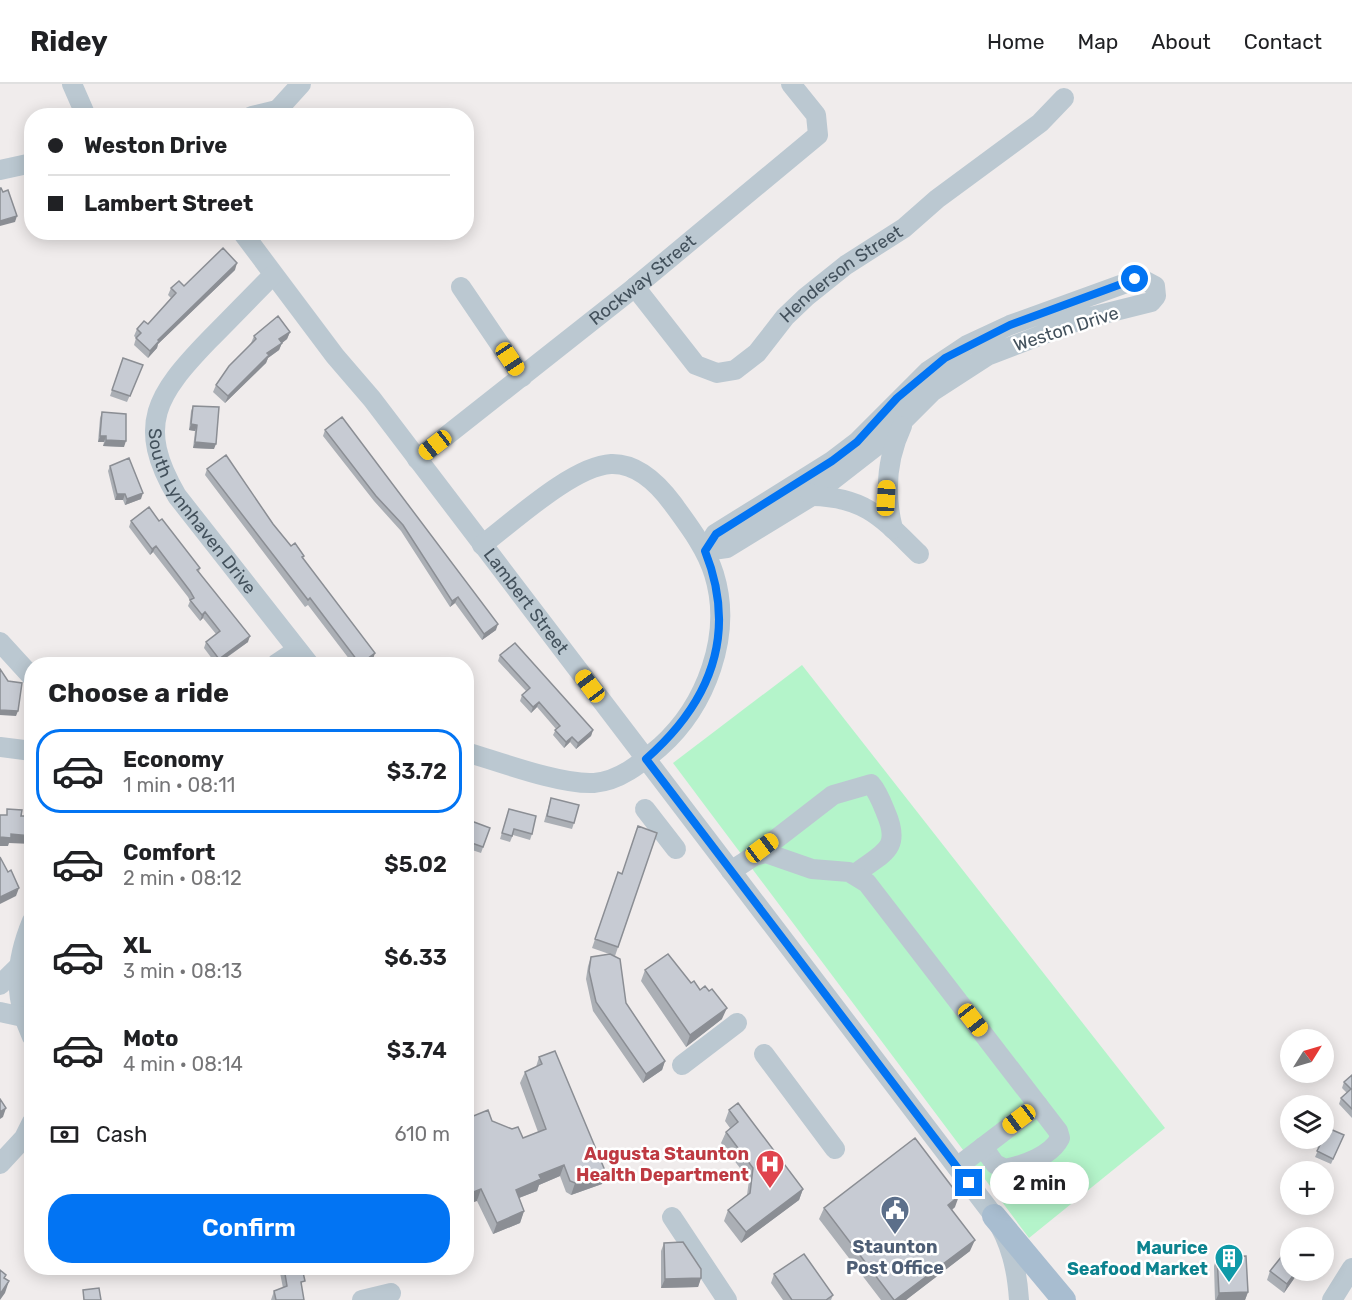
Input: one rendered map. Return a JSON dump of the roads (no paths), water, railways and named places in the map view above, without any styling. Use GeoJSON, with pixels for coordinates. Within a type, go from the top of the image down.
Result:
{"type":"FeatureCollection","features":[{"type":"Feature","properties":{"kind":"main road"},"geometry":{"type":"LineString","coordinates":[[994,1216],[1064,1300]]}},
{"type":"Feature","properties":{"kind":"street"},"geometry":{"type":"LineString","coordinates":[[72,84],[82,108]]}},
{"type":"Feature","properties":{"kind":"street"},"geometry":{"type":"LineString","coordinates":[[279,108],[301,84]]}},
{"type":"Feature","properties":{"kind":"street","name":"Rockway Street"},"geometry":{"type":"LineString","coordinates":[[417,459],[635,287],[818,135],[816,115],[791,84]]}},
{"type":"Feature","properties":{"kind":"street","name":"Henderson Street"},"geometry":{"type":"LineString","coordinates":[[635,287],[696,366],[717,373],[735,370],[757,353],[785,317],[806,297],[846,266],[904,228],[936,199],[1040,123],[1064,98]]}},
{"type":"Feature","properties":{"kind":"street"},"geometry":{"type":"LineString","coordinates":[[0,170],[24,165]]}},
{"type":"Feature","properties":{"kind":"street","name":"Lambert Street"},"geometry":{"type":"LineString","coordinates":[[248,240],[994,1216],[1003,1229],[1015,1262],[1019,1300]]}},
{"type":"Feature","properties":{"kind":"street","name":"South Lynnhaven Drive"},"geometry":{"type":"LineString","coordinates":[[273,275],[175,375],[162,401],[155,430],[161,466],[177,496],[303,657]]}},
{"type":"Feature","properties":{"kind":"street","name":"Weston Drive"},"geometry":{"type":"LineString","coordinates":[[705,551],[727,548],[807,489],[884,440],[954,375],[987,356],[1083,319],[1151,302],[1156,296],[1155,286],[1140,278],[1124,282],[1010,325],[967,345],[928,371],[897,398],[857,442],[807,489]]}},
{"type":"Feature","properties":{"kind":"street"},"geometry":{"type":"LineString","coordinates":[[461,287],[522,377]]}},
{"type":"Feature","properties":{"kind":"street"},"geometry":{"type":"LineString","coordinates":[[893,529],[887,507],[887,478],[896,440],[905,419]]}},
{"type":"Feature","properties":{"kind":"street"},"geometry":{"type":"LineString","coordinates":[[474,754],[558,777],[591,783],[624,774],[646,759],[686,719],[697,703],[713,664],[720,607],[714,575],[705,551],[659,488],[642,473],[613,464],[582,472],[482,545]]}},
{"type":"Feature","properties":{"kind":"street"},"geometry":{"type":"LineString","coordinates":[[807,489],[877,513],[919,554]]}},
{"type":"Feature","properties":{"kind":"street"},"geometry":{"type":"LineString","coordinates":[[0,642],[24,668]]}},
{"type":"Feature","properties":{"kind":"street"},"geometry":{"type":"LineString","coordinates":[[0,747],[24,750]]}},
{"type":"Feature","properties":{"kind":"street"},"geometry":{"type":"LineString","coordinates":[[731,871],[833,795],[871,784],[894,831],[887,850],[855,874]]}},
{"type":"Feature","properties":{"kind":"street"},"geometry":{"type":"LineString","coordinates":[[645,809],[676,849]]}},
{"type":"Feature","properties":{"kind":"street"},"geometry":{"type":"LineString","coordinates":[[754,856],[769,853],[812,869],[855,874],[867,883],[1058,1131],[1060,1138],[1056,1146],[1018,1166],[1005,1169],[995,1164],[982,1147]]}},
{"type":"Feature","properties":{"kind":"street"},"geometry":{"type":"LineString","coordinates":[[0,1012],[23,1017],[17,968],[24,941]]}},
{"type":"Feature","properties":{"kind":"street"},"geometry":{"type":"LineString","coordinates":[[0,985],[17,968]]}},
{"type":"Feature","properties":{"kind":"street"},"geometry":{"type":"LineString","coordinates":[[682,1065],[737,1023]]}},
{"type":"Feature","properties":{"kind":"street"},"geometry":{"type":"LineString","coordinates":[[764,1054],[835,1149]]}},
{"type":"Feature","properties":{"kind":"street"},"geometry":{"type":"LineString","coordinates":[[957,1167],[1038,1105]]}},
{"type":"Feature","properties":{"kind":"street"},"geometry":{"type":"LineString","coordinates":[[0,1164],[24,1138]]}},
{"type":"Feature","properties":{"kind":"street"},"geometry":{"type":"LineString","coordinates":[[672,1217],[727,1300]]}},
{"type":"Feature","properties":{"kind":"street"},"geometry":{"type":"LineString","coordinates":[[1332,1300],[1352,1268]]}},
{"type":"Feature","properties":{"kind":"street"},"geometry":{"type":"LineString","coordinates":[[362,1300],[391,1293]]}},
{"type":"Feature","properties":{"kind":"place","name":"Augusta Staunton Health Department"},"geometry":{"type":"Point","coordinates":[770,1190]}},
{"type":"Feature","properties":{"kind":"place","name":"Staunton Post Office"},"geometry":{"type":"Point","coordinates":[895,1236]}},
{"type":"Feature","properties":{"kind":"place","name":"Maurice Seafood Market"},"geometry":{"type":"Point","coordinates":[1229,1284]}}]}
